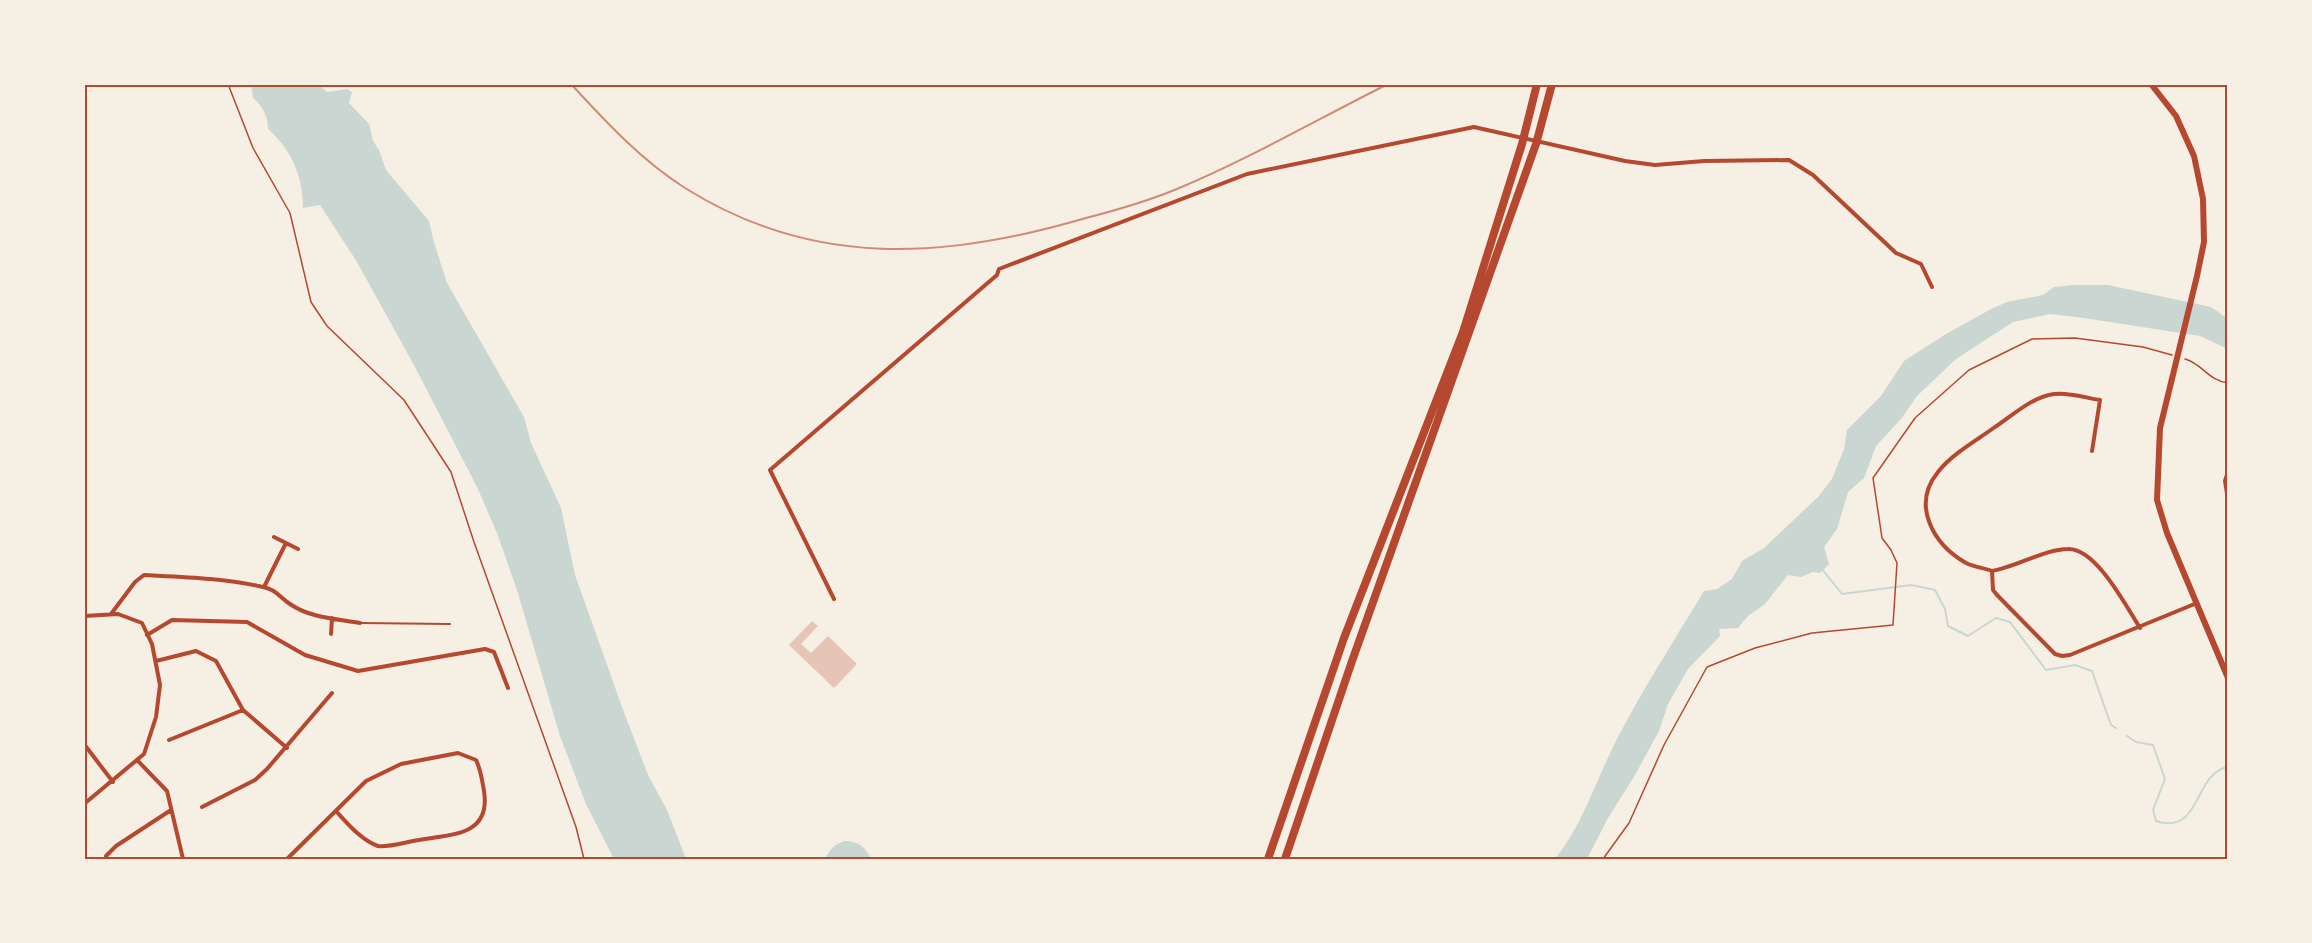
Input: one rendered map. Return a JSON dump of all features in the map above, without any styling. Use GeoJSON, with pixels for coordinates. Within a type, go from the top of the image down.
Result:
{"type":"FeatureCollection","features":[{"type":"Feature","properties":{"kind":"highway"},"geometry":{"type":"LineString","coordinates":[[1267,859],[1344,638],[1463,332],[1522,144],[1537,84]]}},
{"type":"Feature","properties":{"kind":"highway"},"geometry":{"type":"LineString","coordinates":[[1287,859],[1312,778],[1536,144],[1552,84]]}},
{"type":"Feature","properties":{"kind":"main road"},"geometry":{"type":"LineString","coordinates":[[2151,84],[2176,116],[2196,163],[2202,199],[2204,242],[2160,428],[2157,500],[2167,533],[2225,664],[2228,678]]}},
{"type":"Feature","properties":{"kind":"street"},"geometry":{"type":"LineString","coordinates":[[834,599],[770,470],[997,275],[999,269],[1247,174],[1474,127],[1625,161],[1655,165],[1704,161],[1789,160],[1813,175],[1896,253],[1921,264],[1932,287]]}},
{"type":"Feature","properties":{"kind":"street"},"geometry":{"type":"LineString","coordinates":[[2092,451],[2100,400],[2056,393],[2030,403],[1939,471],[1924,498],[1928,519],[1936,536],[1959,557],[1967,563],[1992,571],[2068,548],[2084,553],[2095,562],[2140,628]]}},
{"type":"Feature","properties":{"kind":"street"},"geometry":{"type":"LineString","coordinates":[[2228,472],[2225,481],[2228,500]]}},
{"type":"Feature","properties":{"kind":"street"},"geometry":{"type":"LineString","coordinates":[[2228,523],[2228,532]]}},
{"type":"Feature","properties":{"kind":"street"},"geometry":{"type":"LineString","coordinates":[[274,537],[298,549]]}},
{"type":"Feature","properties":{"kind":"street"},"geometry":{"type":"LineString","coordinates":[[264,587],[286,543]]}},
{"type":"Feature","properties":{"kind":"street"},"geometry":{"type":"LineString","coordinates":[[1992,571],[1993,590],[1997,595],[2055,654],[2062,656],[2140,628],[2197,603]]}},
{"type":"Feature","properties":{"kind":"street"},"geometry":{"type":"LineString","coordinates":[[111,614],[135,582],[144,575],[216,579],[264,587],[276,591],[289,604],[305,611],[360,623]]}},
{"type":"Feature","properties":{"kind":"street"},"geometry":{"type":"LineString","coordinates":[[84,616],[111,614],[128,617],[141,623],[152,644],[160,685],[156,717],[144,754],[84,804]]}},
{"type":"Feature","properties":{"kind":"street"},"geometry":{"type":"LineString","coordinates":[[331,634],[332,618]]}},
{"type":"Feature","properties":{"kind":"street"},"geometry":{"type":"LineString","coordinates":[[147,635],[172,621],[247,622],[305,654],[358,671],[485,649],[494,652],[508,688]]}},
{"type":"Feature","properties":{"kind":"street"},"geometry":{"type":"LineString","coordinates":[[156,661],[196,651],[216,661],[243,710],[287,748]]}},
{"type":"Feature","properties":{"kind":"street"},"geometry":{"type":"LineString","coordinates":[[202,807],[255,780],[287,748],[332,693]]}},
{"type":"Feature","properties":{"kind":"street"},"geometry":{"type":"LineString","coordinates":[[169,740],[243,710]]}},
{"type":"Feature","properties":{"kind":"street"},"geometry":{"type":"LineString","coordinates":[[84,744],[113,782]]}},
{"type":"Feature","properties":{"kind":"street"},"geometry":{"type":"LineString","coordinates":[[287,859],[366,781],[401,764],[458,753],[476,760],[486,805],[481,821],[472,829],[380,847],[357,832],[336,811]]}},
{"type":"Feature","properties":{"kind":"street"},"geometry":{"type":"LineString","coordinates":[[137,760],[167,791],[183,859]]}},
{"type":"Feature","properties":{"kind":"street"},"geometry":{"type":"LineString","coordinates":[[107,859],[106,856],[116,846],[171,810]]}},
{"type":"Feature","properties":{"kind":"lane"},"geometry":{"type":"LineString","coordinates":[[360,623],[450,624]]}},
{"type":"Feature","properties":{"kind":"path"},"geometry":{"type":"LineString","coordinates":[[228,84],[253,148],[290,213],[311,303],[327,326],[404,400],[451,472],[576,827],[584,859]]}},
{"type":"Feature","properties":{"kind":"path"},"geometry":{"type":"LineString","coordinates":[[1603,859],[1629,823],[1664,745],[1707,668],[1755,648],[1812,633],[1893,625],[1897,563],[1882,538],[1873,478],[1916,418],[1969,370],[2032,339],[2075,338],[2143,346],[2172,355]]}},
{"type":"Feature","properties":{"kind":"path"},"geometry":{"type":"LineString","coordinates":[[2182,358],[2192,361],[2217,381],[2228,383]]}},
{"type":"Feature","properties":{"kind":"shaded area"},"geometry":{"type":"Polygon","coordinates":[[[251,84],[317,84],[327,92],[347,89],[352,92],[349,103],[369,124],[373,141],[386,170],[429,221],[447,283],[524,417],[531,443],[561,508],[575,575],[622,707],[648,775],[667,810],[686,859],[614,859],[586,804],[560,736],[517,590],[497,533],[477,487],[357,262],[320,205],[303,208],[301,186],[290,155],[268,129],[264,112],[253,98],[251,84]]]}},
{"type":"Feature","properties":{"kind":"shaded area"},"geometry":{"type":"Polygon","coordinates":[[[2108,285],[2211,307],[2228,319],[2228,349],[2200,336],[2050,314],[2013,322],[1956,359],[1917,396],[1901,419],[1876,446],[1864,478],[1848,492],[1837,529],[1824,547],[1829,564],[1820,573],[1813,572],[1801,577],[1788,575],[1765,604],[1748,616],[1738,628],[1719,629],[1720,636],[1688,669],[1668,704],[1659,731],[1587,859],[1555,859],[1574,831],[1636,703],[1704,591],[1717,589],[1732,579],[1742,561],[1764,548],[1818,497],[1832,479],[1844,449],[1847,430],[1881,396],[1904,361],[1993,308],[2007,302],[2043,295],[2054,287],[2108,285]]]}},
{"type":"Feature","properties":{"kind":"shaded area"},"geometry":{"type":"Polygon","coordinates":[[[845,841],[861,846],[871,859],[825,859],[833,847],[845,841]]]}},
{"type":"Feature","properties":{"kind":"building"},"geometry":{"type":"Polygon","coordinates":[[[812,621],[818,626],[801,644],[811,653],[828,636],[857,664],[834,688],[789,645],[812,621]]]}},
{"type":"Feature","properties":{"kind":"waterway"},"geometry":{"type":"LineString","coordinates":[[1822,569],[1842,594],[1911,585],[1935,590],[1945,609],[1948,626],[1968,636],[1996,618],[2010,622],[2046,670],[2075,665],[2092,671],[2111,725],[2116,728]]}},
{"type":"Feature","properties":{"kind":"waterway"},"geometry":{"type":"LineString","coordinates":[[2127,736],[2136,742],[2153,745],[2165,779],[2153,810],[2156,821],[2171,823],[2182,820],[2190,812],[2208,780],[2217,772],[2228,767]]}},
{"type":"Feature","properties":{"kind":"railway"},"geometry":{"type":"LineString","coordinates":[[571,84],[639,153],[685,188],[734,214],[782,233],[832,244],[881,249],[932,248],[982,242],[1034,232],[1144,201],[1230,165],[1388,84]]}}]}
